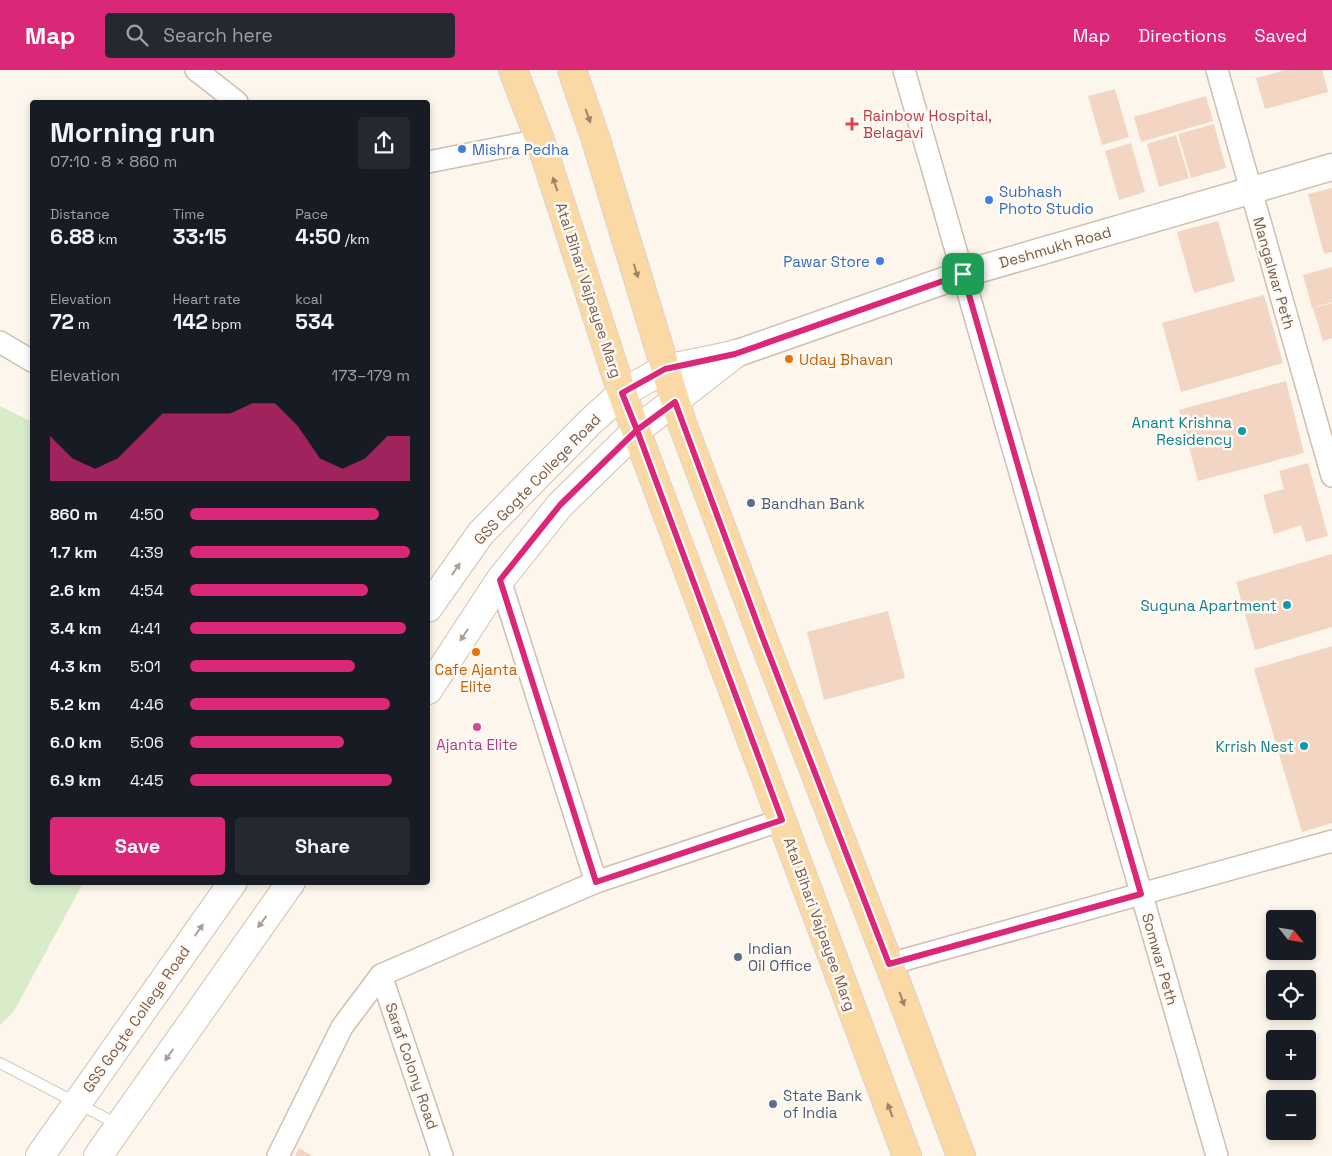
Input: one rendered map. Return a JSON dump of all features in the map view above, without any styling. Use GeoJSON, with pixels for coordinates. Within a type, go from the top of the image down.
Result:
{"type":"FeatureCollection","features":[{"type":"Feature","properties":{"kind":"main road","name":"Atal Bihari Vajpayee Marg"},"geometry":{"type":"LineString","coordinates":[[513,70],[540,140],[622,393],[907,1156]]}},
{"type":"Feature","properties":{"kind":"main road"},"geometry":{"type":"LineString","coordinates":[[572,70],[595,137],[675,402],[762,636],[961,1156]]}},
{"type":"Feature","properties":{"kind":"main road"},"geometry":{"type":"LineString","coordinates":[[430,687],[500,580],[560,505],[637,430],[735,354]]}},
{"type":"Feature","properties":{"kind":"main road","name":"Deshmukh Road"},"geometry":{"type":"LineString","coordinates":[[665,369],[735,354]]}},
{"type":"Feature","properties":{"kind":"main road","name":"GSS Gogte College Road"},"geometry":{"type":"LineString","coordinates":[[430,605],[481,533],[589,423],[622,393],[665,369]]}},
{"type":"Feature","properties":{"kind":"main road","name":"GSS Gogte College Road"},"geometry":{"type":"LineString","coordinates":[[40,1156],[231,885]]}},
{"type":"Feature","properties":{"kind":"main road"},"geometry":{"type":"LineString","coordinates":[[98,1156],[288,885]]}},
{"type":"Feature","properties":{"kind":"street"},"geometry":{"type":"LineString","coordinates":[[196,70],[227,99]]}},
{"type":"Feature","properties":{"kind":"street","name":"Somwar Peth"},"geometry":{"type":"LineString","coordinates":[[904,70],[1217,1156]]}},
{"type":"Feature","properties":{"kind":"street","name":"Mangalwar Peth"},"geometry":{"type":"LineString","coordinates":[[1217,70],[1332,476]]}},
{"type":"Feature","properties":{"kind":"street"},"geometry":{"type":"LineString","coordinates":[[430,168],[540,140]]}},
{"type":"Feature","properties":{"kind":"street","name":"Deshmukh Road"},"geometry":{"type":"LineString","coordinates":[[735,354],[963,274],[1332,167]]}},
{"type":"Feature","properties":{"kind":"street"},"geometry":{"type":"LineString","coordinates":[[0,342],[30,360]]}},
{"type":"Feature","properties":{"kind":"street"},"geometry":{"type":"LineString","coordinates":[[500,580],[596,882]]}},
{"type":"Feature","properties":{"kind":"street"},"geometry":{"type":"LineString","coordinates":[[278,1156],[342,1027],[382,975],[596,882],[782,820]]}},
{"type":"Feature","properties":{"kind":"street"},"geometry":{"type":"LineString","coordinates":[[889,964],[1332,841]]}},
{"type":"Feature","properties":{"kind":"street","name":"Saraf Colony Road"},"geometry":{"type":"LineString","coordinates":[[382,975],[442,1156]]}},
{"type":"Feature","properties":{"kind":"lane"},"geometry":{"type":"LineString","coordinates":[[0,1063],[120,1126]]}},
{"type":"Feature","properties":{"kind":"green space"},"geometry":{"type":"Polygon","coordinates":[[[0,406],[30,421],[30,885],[82,885],[14,1011],[0,1025],[0,406]]]}},
{"type":"Feature","properties":{"kind":"building"},"geometry":{"type":"Polygon","coordinates":[[[1286,70],[1322,70],[1328,92],[1265,109],[1256,78],[1286,70]]]}},
{"type":"Feature","properties":{"kind":"building"},"geometry":{"type":"Polygon","coordinates":[[[1115,89],[1129,137],[1102,145],[1088,96],[1115,89]]]}},
{"type":"Feature","properties":{"kind":"building"},"geometry":{"type":"Polygon","coordinates":[[[1206,96],[1213,121],[1141,142],[1134,117],[1206,96]]]}},
{"type":"Feature","properties":{"kind":"building"},"geometry":{"type":"Polygon","coordinates":[[[1214,124],[1226,168],[1191,178],[1178,134],[1214,124]]]}},
{"type":"Feature","properties":{"kind":"building"},"geometry":{"type":"Polygon","coordinates":[[[1176,135],[1189,178],[1159,187],[1147,144],[1176,135]]]}},
{"type":"Feature","properties":{"kind":"building"},"geometry":{"type":"Polygon","coordinates":[[[1131,143],[1145,192],[1119,200],[1105,151],[1131,143]]]}},
{"type":"Feature","properties":{"kind":"building"},"geometry":{"type":"Polygon","coordinates":[[[1332,188],[1332,252],[1324,254],[1308,194],[1332,188]]]}},
{"type":"Feature","properties":{"kind":"building"},"geometry":{"type":"Polygon","coordinates":[[[1218,221],[1235,281],[1194,293],[1177,232],[1218,221]]]}},
{"type":"Feature","properties":{"kind":"building"},"geometry":{"type":"Polygon","coordinates":[[[1332,267],[1332,302],[1312,308],[1303,275],[1332,267]]]}},
{"type":"Feature","properties":{"kind":"building"},"geometry":{"type":"Polygon","coordinates":[[[1264,295],[1283,363],[1181,392],[1162,323],[1264,295]]]}},
{"type":"Feature","properties":{"kind":"building"},"geometry":{"type":"Polygon","coordinates":[[[1332,303],[1332,338],[1323,341],[1313,308],[1332,303]]]}},
{"type":"Feature","properties":{"kind":"building","name":"Anant Krishna Residency"},"geometry":{"type":"Polygon","coordinates":[[[1286,381],[1304,453],[1198,481],[1179,410],[1286,381]]]}},
{"type":"Feature","properties":{"kind":"building"},"geometry":{"type":"Polygon","coordinates":[[[1308,463],[1328,536],[1306,542],[1301,525],[1274,534],[1263,495],[1284,489],[1279,471],[1308,463]]]}},
{"type":"Feature","properties":{"kind":"building","name":"Suguna Apartment"},"geometry":{"type":"Polygon","coordinates":[[[1332,554],[1332,627],[1255,650],[1236,582],[1332,554]]]}},
{"type":"Feature","properties":{"kind":"building"},"geometry":{"type":"Polygon","coordinates":[[[888,611],[905,678],[824,700],[807,632],[888,611]]]}},
{"type":"Feature","properties":{"kind":"building","name":"Krrish Nest"},"geometry":{"type":"Polygon","coordinates":[[[1332,646],[1332,823],[1302,832],[1254,669],[1332,646]]]}},
{"type":"Feature","properties":{"kind":"building"},"geometry":{"type":"Polygon","coordinates":[[[299,1148],[312,1156],[295,1156],[299,1148]]]}},
{"type":"Feature","properties":{"kind":"place","name":"Rainbow Hospital, Belagavi"},"geometry":{"type":"Point","coordinates":[852,124]}},
{"type":"Feature","properties":{"kind":"place","name":"Mishra Pedha"},"geometry":{"type":"Point","coordinates":[462,149]}},
{"type":"Feature","properties":{"kind":"place","name":"Subhash Photo Studio"},"geometry":{"type":"Point","coordinates":[989,200]}},
{"type":"Feature","properties":{"kind":"place","name":"Pawar Store"},"geometry":{"type":"Point","coordinates":[880,261]}},
{"type":"Feature","properties":{"kind":"place","name":"Uday Bhavan"},"geometry":{"type":"Point","coordinates":[789,359]}},
{"type":"Feature","properties":{"kind":"place","name":"Anant Krishna Residency"},"geometry":{"type":"Point","coordinates":[1242,431]}},
{"type":"Feature","properties":{"kind":"place","name":"Bandhan Bank"},"geometry":{"type":"Point","coordinates":[751,503]}},
{"type":"Feature","properties":{"kind":"place","name":"Suguna Apartment"},"geometry":{"type":"Point","coordinates":[1287,605]}},
{"type":"Feature","properties":{"kind":"place","name":"Cafe Ajanta Elite"},"geometry":{"type":"Point","coordinates":[476,652]}},
{"type":"Feature","properties":{"kind":"place","name":"Ajanta Elite"},"geometry":{"type":"Point","coordinates":[477,727]}},
{"type":"Feature","properties":{"kind":"place","name":"Krrish Nest"},"geometry":{"type":"Point","coordinates":[1304,746]}},
{"type":"Feature","properties":{"kind":"place","name":"Indian Oil Office"},"geometry":{"type":"Point","coordinates":[738,957]}},
{"type":"Feature","properties":{"kind":"place","name":"State Bank of India"},"geometry":{"type":"Point","coordinates":[773,1104]}},
{"type":"Feature","properties":{"kind":"route"},"geometry":{"type":"LineString","coordinates":[[963,274],[735,354],[665,369],[622,393],[637,430],[560,505],[500,580],[596,882],[782,820],[637,430],[675,402],[762,636],[889,964],[1141,894],[963,274]]}}]}
